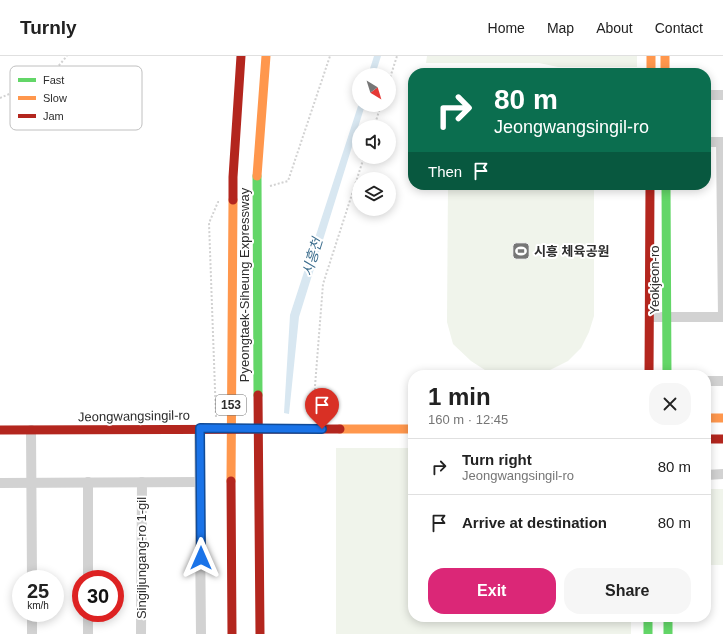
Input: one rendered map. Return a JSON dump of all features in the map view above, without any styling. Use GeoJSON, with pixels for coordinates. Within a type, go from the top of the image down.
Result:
{"type":"FeatureCollection","features":[{"type":"Feature","properties":{"kind":"main road","name":"Pyeongtaek-Siheung Expressway"},"geometry":{"type":"LineString","coordinates":[[232,634],[231,495],[233,176],[241,56]]}},
{"type":"Feature","properties":{"kind":"main road","name":"Pyeongtaek-Siheung Expressway"},"geometry":{"type":"LineString","coordinates":[[260,634],[257,177],[266,56]]}},
{"type":"Feature","properties":{"kind":"main road"},"geometry":{"type":"LineString","coordinates":[[651,56],[651,68]]}},
{"type":"Feature","properties":{"kind":"main road"},"geometry":{"type":"LineString","coordinates":[[665,56],[665,68]]}},
{"type":"Feature","properties":{"kind":"main road","name":"Yeokjeon-ro"},"geometry":{"type":"LineString","coordinates":[[649,370],[650,190]]}},
{"type":"Feature","properties":{"kind":"main road","name":"Yeokjeon-ro"},"geometry":{"type":"LineString","coordinates":[[666,190],[668,370]]}},
{"type":"Feature","properties":{"kind":"main road"},"geometry":{"type":"LineString","coordinates":[[711,418],[723,418]]}},
{"type":"Feature","properties":{"kind":"main road","name":"Jeongwangsingil-ro"},"geometry":{"type":"LineString","coordinates":[[0,430],[200,428],[408,429]]}},
{"type":"Feature","properties":{"kind":"main road"},"geometry":{"type":"LineString","coordinates":[[711,439],[723,439]]}},
{"type":"Feature","properties":{"kind":"main road"},"geometry":{"type":"LineString","coordinates":[[648,622],[648,634]]}},
{"type":"Feature","properties":{"kind":"main road"},"geometry":{"type":"LineString","coordinates":[[668,622],[668,634]]}},
{"type":"Feature","properties":{"kind":"street"},"geometry":{"type":"LineString","coordinates":[[711,95],[723,95]]}},
{"type":"Feature","properties":{"kind":"street"},"geometry":{"type":"LineString","coordinates":[[650,317],[723,317],[722,142],[711,142]]}},
{"type":"Feature","properties":{"kind":"street"},"geometry":{"type":"LineString","coordinates":[[711,381],[723,381]]}},
{"type":"Feature","properties":{"kind":"street"},"geometry":{"type":"LineString","coordinates":[[200,428],[201,634]]}},
{"type":"Feature","properties":{"kind":"street"},"geometry":{"type":"LineString","coordinates":[[31,430],[32,570]]}},
{"type":"Feature","properties":{"kind":"street"},"geometry":{"type":"LineString","coordinates":[[711,474],[723,474]]}},
{"type":"Feature","properties":{"kind":"street"},"geometry":{"type":"LineString","coordinates":[[88,482],[88,570]]}},
{"type":"Feature","properties":{"kind":"street","name":"Singiljungang-ro 1-gil"},"geometry":{"type":"LineString","coordinates":[[141,634],[142,482]]}},
{"type":"Feature","properties":{"kind":"street","name":"Singiljungang-ro 1-gil"},"geometry":{"type":"LineString","coordinates":[[0,483],[200,482]]}},
{"type":"Feature","properties":{"kind":"street"},"geometry":{"type":"LineString","coordinates":[[32,622],[32,634]]}},
{"type":"Feature","properties":{"kind":"street"},"geometry":{"type":"LineString","coordinates":[[88,622],[88,634]]}},
{"type":"Feature","properties":{"kind":"path"},"geometry":{"type":"LineString","coordinates":[[58,66],[67,56]]}},
{"type":"Feature","properties":{"kind":"path"},"geometry":{"type":"LineString","coordinates":[[393,68],[397,56]]}},
{"type":"Feature","properties":{"kind":"path"},"geometry":{"type":"LineString","coordinates":[[0,98],[10,94]]}},
{"type":"Feature","properties":{"kind":"path"},"geometry":{"type":"LineString","coordinates":[[315,406],[315,386],[323,284],[362,164]]}},
{"type":"Feature","properties":{"kind":"shaded area"},"geometry":{"type":"Polygon","coordinates":[[[427,56],[637,56],[637,67],[558,67],[539,63],[426,63],[427,56]]]}},
{"type":"Feature","properties":{"kind":"shaded area","name":"시흥 체육공원"},"geometry":{"type":"Polygon","coordinates":[[[448,190],[594,190],[594,316],[589,332],[581,348],[568,361],[550,370],[485,370],[471,361],[453,344],[447,322],[448,190]]]}},
{"type":"Feature","properties":{"kind":"shaded area"},"geometry":{"type":"Polygon","coordinates":[[[336,448],[408,448],[408,622],[631,622],[631,634],[336,634],[336,448]]]}},
{"type":"Feature","properties":{"kind":"shaded area"},"geometry":{"type":"Polygon","coordinates":[[[711,489],[723,489],[723,565],[711,565],[711,489]]]}},
{"type":"Feature","properties":{"kind":"water"},"geometry":{"type":"Polygon","coordinates":[[[374,56],[381,56],[377,68],[370,68],[374,56]]]}},
{"type":"Feature","properties":{"kind":"water"},"geometry":{"type":"Polygon","coordinates":[[[356,112],[363,112],[360,120],[353,120],[356,112]]]}},
{"type":"Feature","properties":{"kind":"water","name":"시흥천"},"geometry":{"type":"Polygon","coordinates":[[[352,125],[352,147],[299,317],[289,414],[284,413],[290,315],[352,125]]]}},
{"type":"Feature","properties":{"kind":"traffic: fast"},"geometry":{"type":"LineString","coordinates":[[257,176],[258,395]]}},
{"type":"Feature","properties":{"kind":"traffic: fast"},"geometry":{"type":"LineString","coordinates":[[666,190],[667,370]]}},
{"type":"Feature","properties":{"kind":"traffic: fast"},"geometry":{"type":"LineString","coordinates":[[648,622],[648,634]]}},
{"type":"Feature","properties":{"kind":"traffic: fast"},"geometry":{"type":"LineString","coordinates":[[668,622],[668,634]]}},
{"type":"Feature","properties":{"kind":"traffic: slow"},"geometry":{"type":"LineString","coordinates":[[257,176],[266,56]]}},
{"type":"Feature","properties":{"kind":"traffic: slow"},"geometry":{"type":"LineString","coordinates":[[651,56],[651,68]]}},
{"type":"Feature","properties":{"kind":"traffic: slow"},"geometry":{"type":"LineString","coordinates":[[665,56],[665,68]]}},
{"type":"Feature","properties":{"kind":"traffic: slow"},"geometry":{"type":"LineString","coordinates":[[231,481],[233,200]]}},
{"type":"Feature","properties":{"kind":"traffic: slow"},"geometry":{"type":"LineString","coordinates":[[711,418],[723,418]]}},
{"type":"Feature","properties":{"kind":"traffic: slow"},"geometry":{"type":"LineString","coordinates":[[340,429],[408,429]]}},
{"type":"Feature","properties":{"kind":"traffic: jam"},"geometry":{"type":"LineString","coordinates":[[233,200],[233,177],[241,56]]}},
{"type":"Feature","properties":{"kind":"traffic: jam"},"geometry":{"type":"LineString","coordinates":[[649,370],[650,190]]}},
{"type":"Feature","properties":{"kind":"traffic: jam"},"geometry":{"type":"LineString","coordinates":[[258,395],[260,634]]}},
{"type":"Feature","properties":{"kind":"traffic: jam"},"geometry":{"type":"LineString","coordinates":[[0,430],[340,429]]}},
{"type":"Feature","properties":{"kind":"traffic: jam"},"geometry":{"type":"LineString","coordinates":[[711,439],[723,439]]}},
{"type":"Feature","properties":{"kind":"traffic: jam"},"geometry":{"type":"LineString","coordinates":[[231,481],[232,634]]}},
{"type":"Feature","properties":{"kind":"place","name":"시흥 체육공원"},"geometry":{"type":"Point","coordinates":[521,251]}},
{"type":"Feature","properties":{"kind":"route"},"geometry":{"type":"LineString","coordinates":[[201,558],[200,428],[322,429]]}}]}
